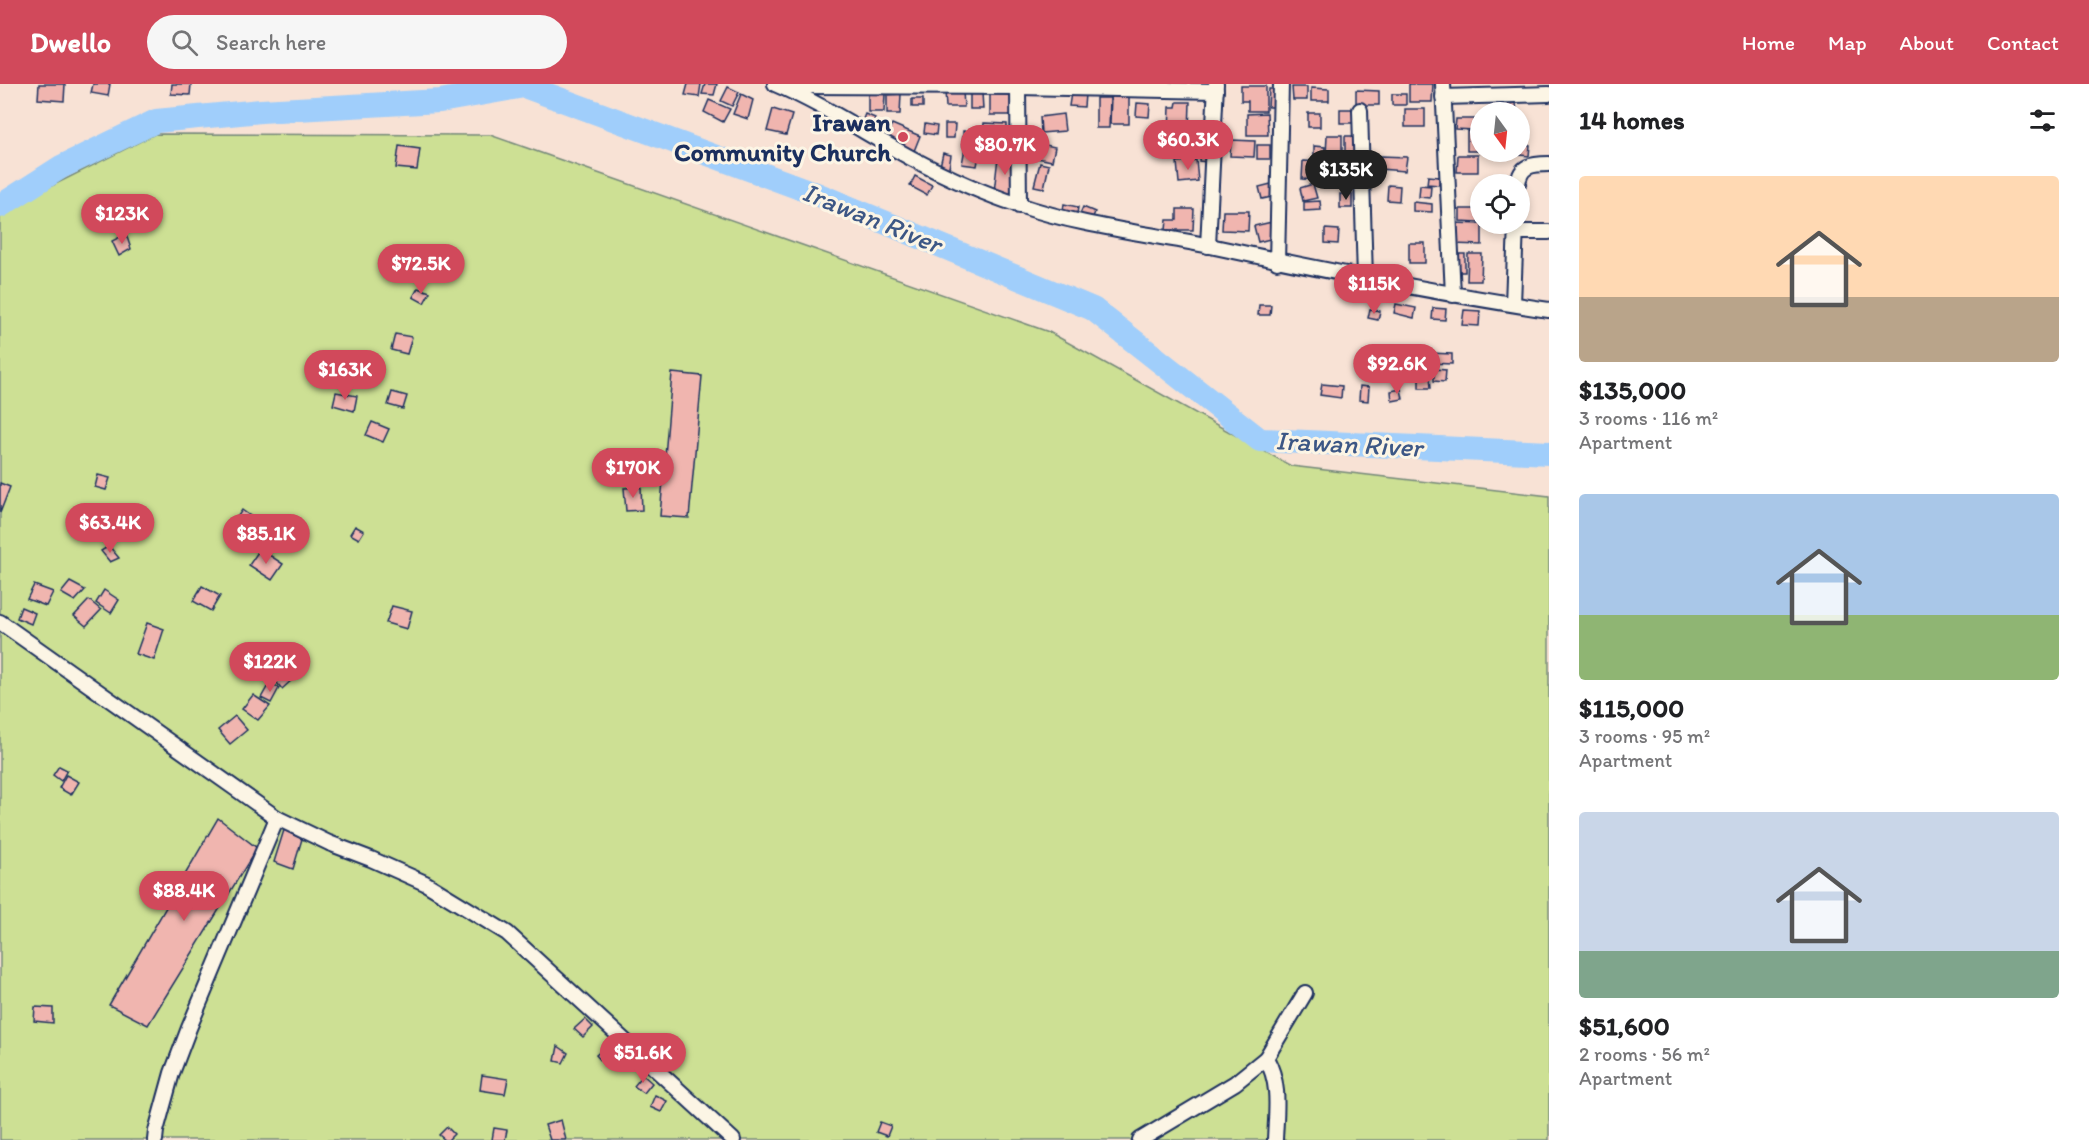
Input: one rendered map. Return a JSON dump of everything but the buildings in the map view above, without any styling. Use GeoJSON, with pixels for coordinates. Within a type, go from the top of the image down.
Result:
{"type":"FeatureCollection","features":[{"type":"Feature","properties":{"kind":"street"},"geometry":{"type":"LineString","coordinates":[[775,84],[801,88],[1216,87],[1208,246]]}},
{"type":"Feature","properties":{"kind":"street"},"geometry":{"type":"LineString","coordinates":[[1277,261],[1281,84]]}},
{"type":"Feature","properties":{"kind":"street"},"geometry":{"type":"LineString","coordinates":[[1018,86],[1019,206]]}},
{"type":"Feature","properties":{"kind":"street"},"geometry":{"type":"LineString","coordinates":[[801,88],[911,158],[949,177],[1019,206],[1079,222],[1277,261],[1453,295],[1549,310]]}},
{"type":"Feature","properties":{"kind":"street"},"geometry":{"type":"LineString","coordinates":[[1453,295],[1443,90],[1549,94]]}},
{"type":"Feature","properties":{"kind":"street"},"geometry":{"type":"LineString","coordinates":[[1360,110],[1365,278]]}},
{"type":"Feature","properties":{"kind":"street"},"geometry":{"type":"LineString","coordinates":[[1520,174],[1532,164],[1549,164]]}},
{"type":"Feature","properties":{"kind":"street"},"geometry":{"type":"LineString","coordinates":[[1530,229],[1549,232]]}},
{"type":"Feature","properties":{"kind":"street"},"geometry":{"type":"LineString","coordinates":[[1513,304],[1516,234]]}},
{"type":"Feature","properties":{"kind":"street"},"geometry":{"type":"LineString","coordinates":[[0,622],[277,818],[329,843],[425,883],[507,933],[733,1140]]}},
{"type":"Feature","properties":{"kind":"street"},"geometry":{"type":"LineString","coordinates":[[155,1140],[172,1073],[189,1028],[277,818]]}},
{"type":"Feature","properties":{"kind":"street"},"geometry":{"type":"LineString","coordinates":[[1140,1140],[1235,1083],[1266,1058],[1305,993]]}},
{"type":"Feature","properties":{"kind":"street"},"geometry":{"type":"LineString","coordinates":[[1266,1058],[1273,1070],[1277,1092],[1275,1140]]}},
{"type":"Feature","properties":{"kind":"green space"},"geometry":{"type":"Polygon","coordinates":[[[155,134],[490,135],[1049,332],[1291,466],[1549,496],[1549,1140],[0,1140],[0,212],[155,134]]]}},
{"type":"Feature","properties":{"kind":"waterway","name":"Irawan River"},"geometry":{"type":"LineString","coordinates":[[0,206],[61,167],[156,121],[261,111],[440,101],[524,86],[819,195],[1093,309],[1260,440],[1549,453]]}},
{"type":"Feature","properties":{"kind":"place","name":"Irawan Community Church"},"geometry":{"type":"Point","coordinates":[903,137]}}]}
